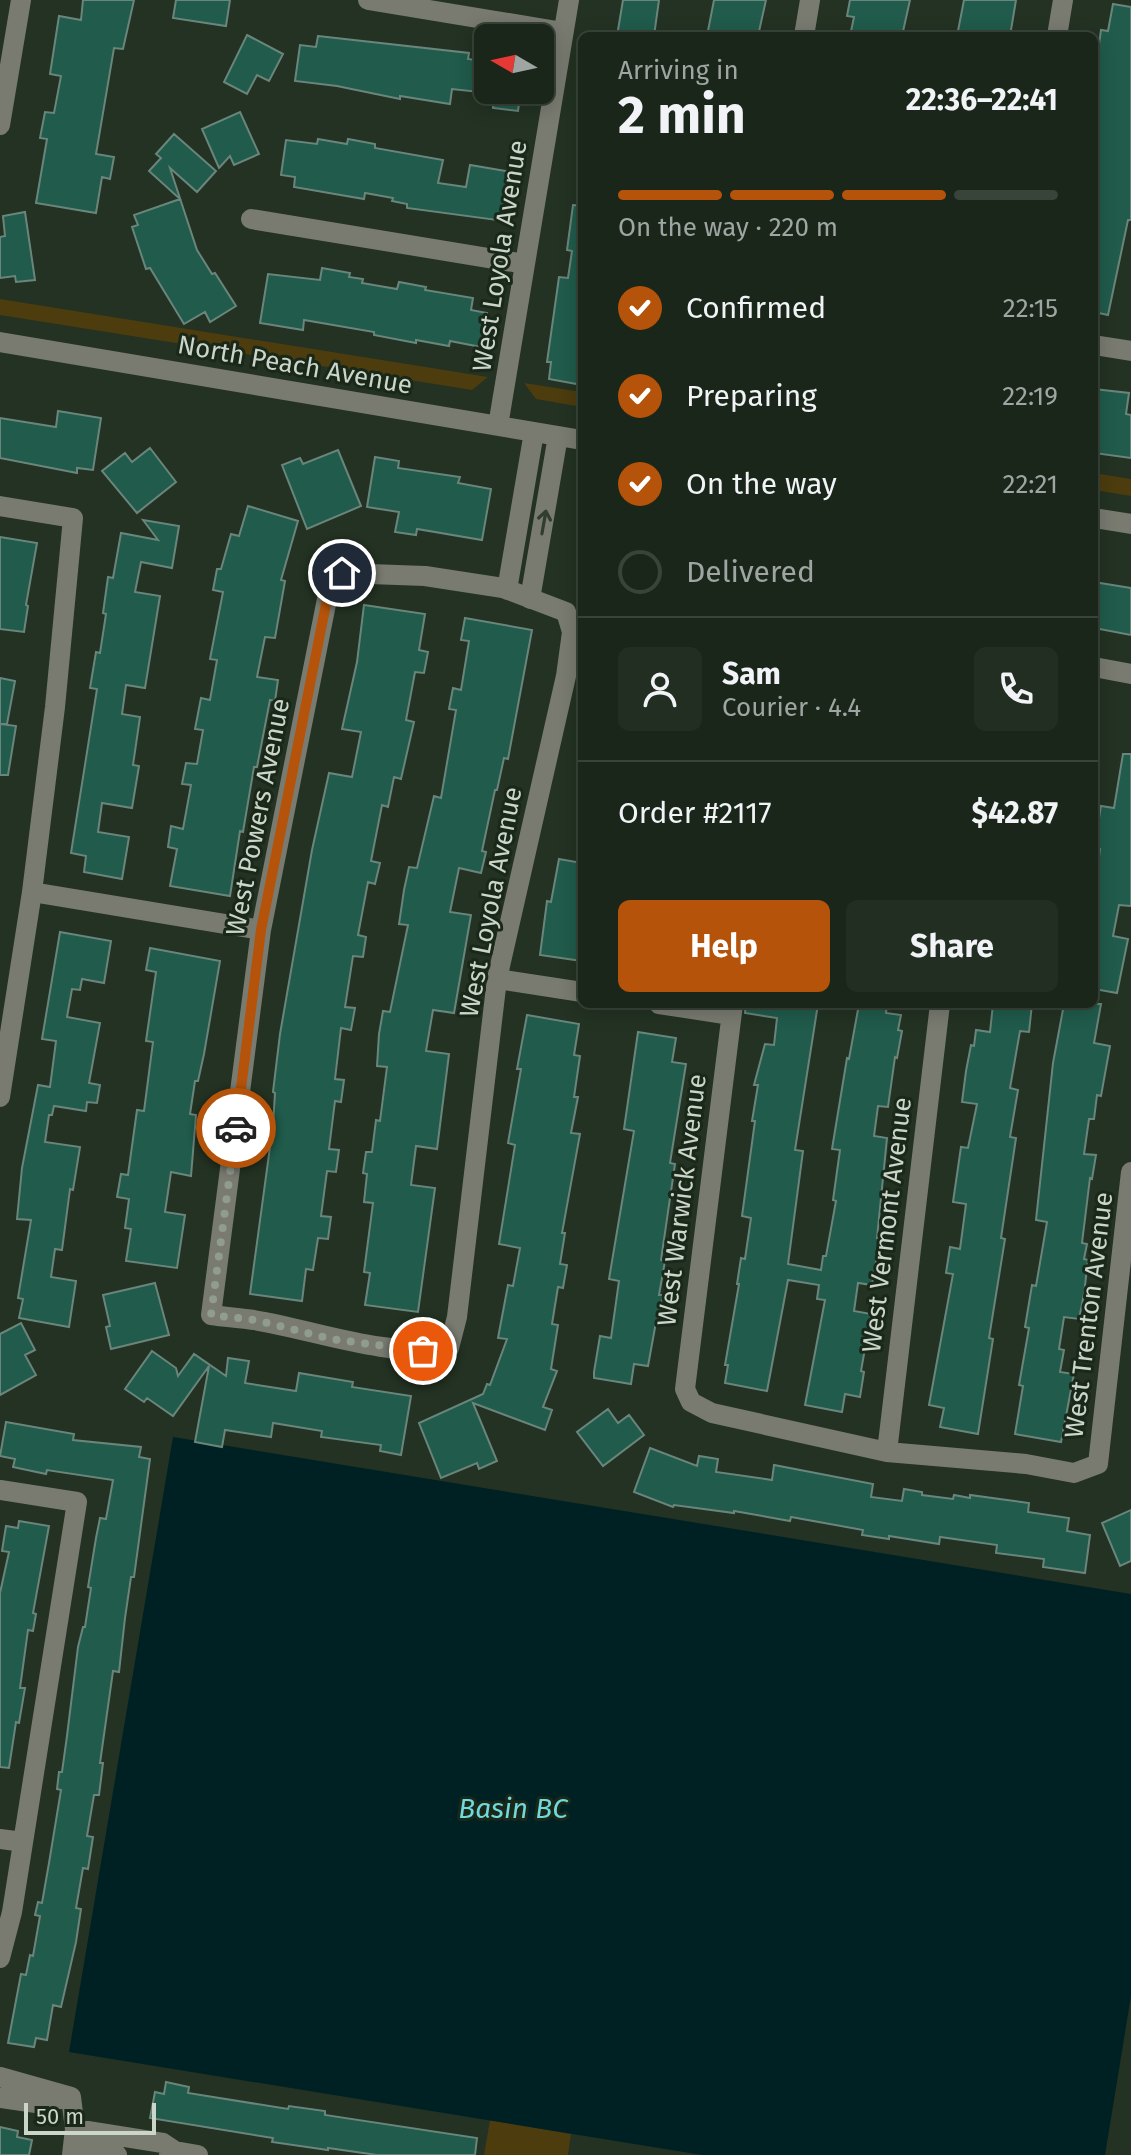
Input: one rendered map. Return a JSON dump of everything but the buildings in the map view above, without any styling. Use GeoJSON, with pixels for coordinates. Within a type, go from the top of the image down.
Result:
{"type":"FeatureCollection","features":[{"type":"Feature","properties":{"kind":"street"},"geometry":{"type":"LineString","coordinates":[[0,125],[21,0]]}},
{"type":"Feature","properties":{"kind":"street"},"geometry":{"type":"LineString","coordinates":[[368,0],[563,32]]}},
{"type":"Feature","properties":{"kind":"street","name":"West Loyola Avenue"},"geometry":{"type":"LineString","coordinates":[[498,426],[569,0]]}},
{"type":"Feature","properties":{"kind":"street"},"geometry":{"type":"LineString","coordinates":[[805,32],[810,0]]}},
{"type":"Feature","properties":{"kind":"street"},"geometry":{"type":"LineString","coordinates":[[1058,32],[1063,0]]}},
{"type":"Feature","properties":{"kind":"street"},"geometry":{"type":"LineString","coordinates":[[251,219],[525,264]]}},
{"type":"Feature","properties":{"kind":"street","name":"North Peach Avenue"},"geometry":{"type":"LineString","coordinates":[[0,342],[578,439]]}},
{"type":"Feature","properties":{"kind":"street"},"geometry":{"type":"LineString","coordinates":[[1098,346],[1131,351]]}},
{"type":"Feature","properties":{"kind":"street"},"geometry":{"type":"LineString","coordinates":[[534,432],[507,590],[530,599],[558,436]]}},
{"type":"Feature","properties":{"kind":"street"},"geometry":{"type":"LineString","coordinates":[[0,506],[73,518],[55,707],[32,892],[0,1097]]}},
{"type":"Feature","properties":{"kind":"street"},"geometry":{"type":"LineString","coordinates":[[1098,519],[1131,524]]}},
{"type":"Feature","properties":{"kind":"street","name":"West Powers Avenue"},"geometry":{"type":"LineString","coordinates":[[449,1348],[423,1351],[331,1339],[255,1320],[211,1315],[261,930],[329,589],[342,573],[425,576],[507,590]]}},
{"type":"Feature","properties":{"kind":"street","name":"West Loyola Avenue"},"geometry":{"type":"LineString","coordinates":[[449,1348],[457,1317],[497,979],[566,676],[572,632],[566,612],[530,599]]}},
{"type":"Feature","properties":{"kind":"street"},"geometry":{"type":"LineString","coordinates":[[1098,668],[1131,674]]}},
{"type":"Feature","properties":{"kind":"street"},"geometry":{"type":"LineString","coordinates":[[32,892],[261,930]]}},
{"type":"Feature","properties":{"kind":"street"},"geometry":{"type":"LineString","coordinates":[[497,979],[578,991]]}},
{"type":"Feature","properties":{"kind":"street","name":"West Vermont Avenue"},"geometry":{"type":"LineString","coordinates":[[887,1452],[940,1008]]}},
{"type":"Feature","properties":{"kind":"street","name":"West Warwick Avenue"},"geometry":{"type":"LineString","coordinates":[[732,1009],[685,1389],[691,1402],[712,1413],[887,1452]]}},
{"type":"Feature","properties":{"kind":"street","name":"West Trenton Avenue"},"geometry":{"type":"LineString","coordinates":[[887,1452],[1026,1464],[1074,1473],[1098,1464],[1126,1264],[1131,1172]]}},
{"type":"Feature","properties":{"kind":"street"},"geometry":{"type":"LineString","coordinates":[[0,1490],[77,1502],[12,1912],[0,1958]]}},
{"type":"Feature","properties":{"kind":"street"},"geometry":{"type":"LineString","coordinates":[[0,1839],[23,1842]]}},
{"type":"Feature","properties":{"kind":"street"},"geometry":{"type":"LineString","coordinates":[[0,2077],[71,2097]]}},
{"type":"Feature","properties":{"kind":"street"},"geometry":{"type":"LineString","coordinates":[[0,2098],[36,2103],[71,2097]]}},
{"type":"Feature","properties":{"kind":"street"},"geometry":{"type":"LineString","coordinates":[[71,2097],[74,2143]]}},
{"type":"Feature","properties":{"kind":"street"},"geometry":{"type":"LineString","coordinates":[[74,2143],[163,2143],[173,2154],[198,2155]]}},
{"type":"Feature","properties":{"kind":"street"},"geometry":{"type":"LineString","coordinates":[[74,2143],[117,2155]]}},
{"type":"Feature","properties":{"kind":"shaded area"},"geometry":{"type":"Polygon","coordinates":[[[0,299],[488,377],[472,390],[0,315],[0,299]]]}},
{"type":"Feature","properties":{"kind":"shaded area"},"geometry":{"type":"Polygon","coordinates":[[[524,383],[578,391],[578,406],[536,399],[524,383]]]}},
{"type":"Feature","properties":{"kind":"shaded area"},"geometry":{"type":"Polygon","coordinates":[[[1098,474],[1131,479],[1131,496],[1098,491],[1098,474]]]}},
{"type":"Feature","properties":{"kind":"shaded area"},"geometry":{"type":"Polygon","coordinates":[[[490,2120],[571,2134],[568,2155],[484,2155],[490,2120]]]}},
{"type":"Feature","properties":{"kind":"water","name":"Basin BC"},"geometry":{"type":"Polygon","coordinates":[[[173,1437],[1131,1594],[1131,1996],[1105,2155],[702,2155],[69,2052],[173,1437]]]}},
{"type":"Feature","properties":{"kind":"way so far"},"geometry":{"type":"LineString","coordinates":[[236,1128],[211,1315],[255,1320],[331,1339],[423,1351]]}},
{"type":"Feature","properties":{"kind":"route"},"geometry":{"type":"LineString","coordinates":[[236,1128],[261,930],[329,589],[342,573]]}}]}
